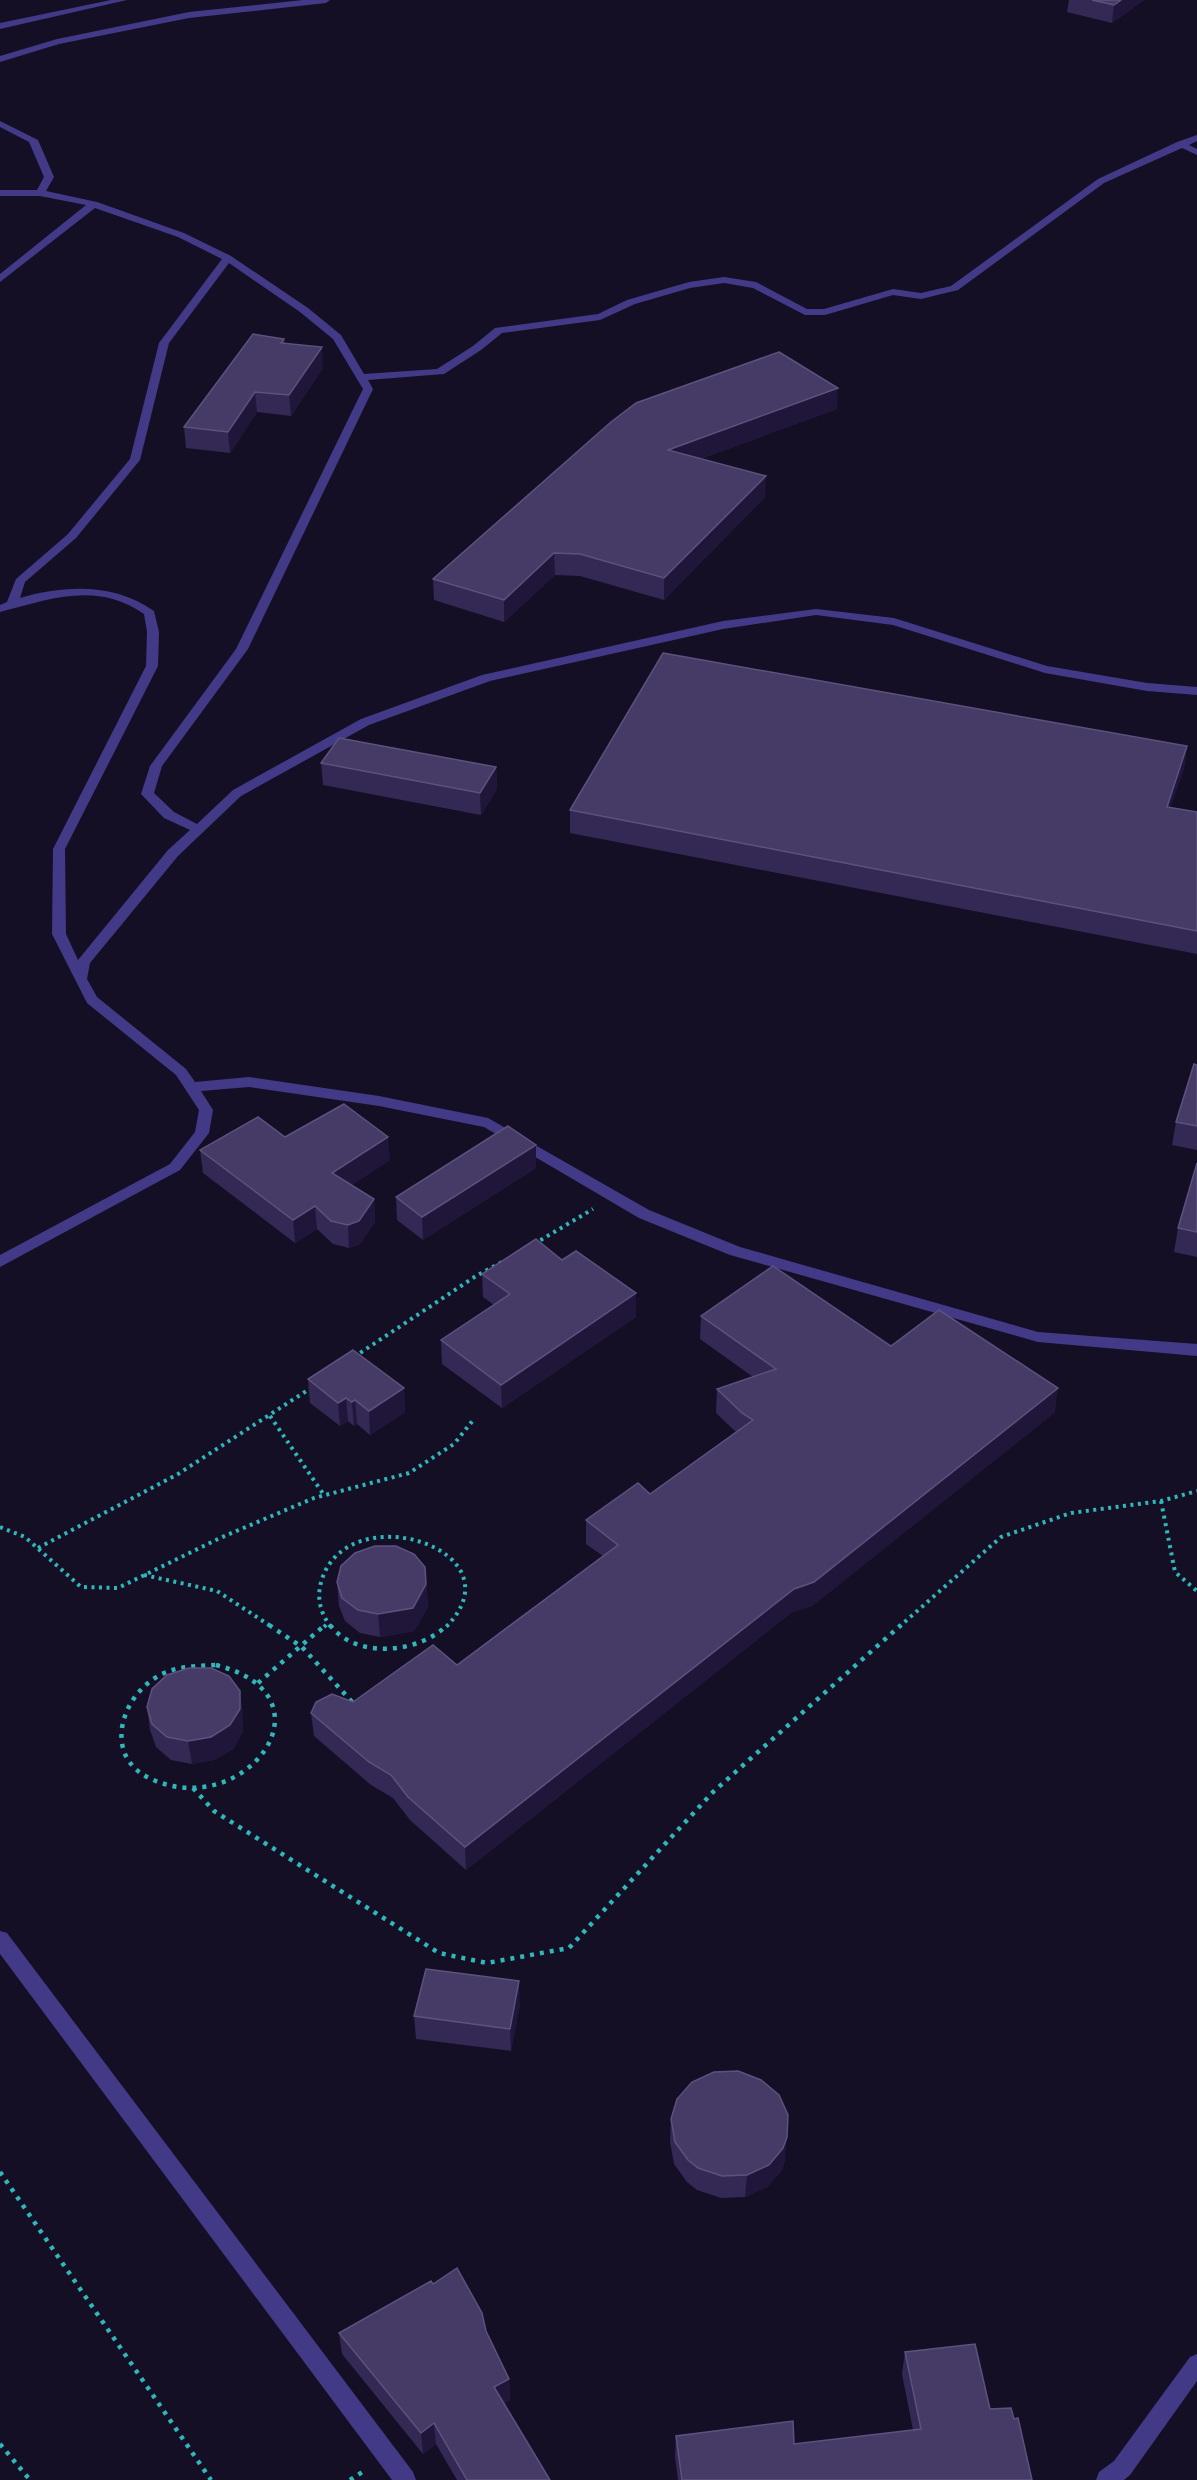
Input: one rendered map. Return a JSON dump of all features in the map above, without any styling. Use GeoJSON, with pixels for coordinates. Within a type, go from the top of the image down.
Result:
{"type":"FeatureCollection","features":[{"type":"Feature","properties":{"kind":"street"},"geometry":{"type":"LineString","coordinates":[[0,26],[123,0]]}},
{"type":"Feature","properties":{"kind":"street"},"geometry":{"type":"LineString","coordinates":[[0,59],[57,42],[189,15],[326,0]]}},
{"type":"Feature","properties":{"kind":"street"},"geometry":{"type":"LineString","coordinates":[[0,124],[33,140],[49,177],[40,193]]}},
{"type":"Feature","properties":{"kind":"street"},"geometry":{"type":"LineString","coordinates":[[361,377],[440,372],[477,348],[499,330],[600,317],[631,302],[689,285],[724,280],[756,285],[805,312],[825,312],[893,292],[921,296],[954,288],[1101,181],[1197,138]]}},
{"type":"Feature","properties":{"kind":"street"},"geometry":{"type":"LineString","coordinates":[[1180,144],[1197,152]]}},
{"type":"Feature","properties":{"kind":"street"},"geometry":{"type":"LineString","coordinates":[[0,193],[40,193],[94,204],[181,235],[228,258],[304,310],[338,338],[368,389],[242,649],[156,766],[147,794],[169,815],[198,829]]}},
{"type":"Feature","properties":{"kind":"street"},"geometry":{"type":"LineString","coordinates":[[0,279],[94,204]]}},
{"type":"Feature","properties":{"kind":"street"},"geometry":{"type":"LineString","coordinates":[[12,604],[20,581],[72,536],[135,460],[164,343],[228,258]]}},
{"type":"Feature","properties":{"kind":"street"},"geometry":{"type":"LineString","coordinates":[[0,609],[12,604],[68,592],[105,594],[130,600],[150,613],[153,632],[152,666],[59,849],[60,934],[92,1000],[182,1072],[206,1110],[202,1133],[175,1167],[0,1262]]}},
{"type":"Feature","properties":{"kind":"street"},"geometry":{"type":"LineString","coordinates":[[80,979],[83,962],[172,853],[237,793],[365,722],[486,678],[723,625],[816,612],[894,622],[1045,669],[1147,687],[1197,691]]}},
{"type":"Feature","properties":{"kind":"street"},"geometry":{"type":"LineString","coordinates":[[191,1087],[249,1082],[379,1101],[488,1123],[644,1214],[735,1251],[1038,1337],[1197,1350]]}},
{"type":"Feature","properties":{"kind":"street"},"geometry":{"type":"LineString","coordinates":[[0,1939],[405,2480]]}},
{"type":"Feature","properties":{"kind":"street"},"geometry":{"type":"LineString","coordinates":[[1107,2480],[1122,2468],[1197,2364]]}},
{"type":"Feature","properties":{"kind":"path"},"geometry":{"type":"LineString","coordinates":[[530,1246],[614,1197]]}},
{"type":"Feature","properties":{"kind":"path"},"geometry":{"type":"LineString","coordinates":[[349,1361],[476,1276],[503,1261]]}},
{"type":"Feature","properties":{"kind":"path"},"geometry":{"type":"LineString","coordinates":[[38,1548],[107,1515],[270,1416],[320,1382]]}},
{"type":"Feature","properties":{"kind":"path"},"geometry":{"type":"LineString","coordinates":[[270,1416],[324,1495]]}},
{"type":"Feature","properties":{"kind":"path"},"geometry":{"type":"LineString","coordinates":[[0,1527],[26,1536],[81,1587],[118,1588],[220,1538],[324,1495],[409,1473],[454,1444],[474,1419]]}},
{"type":"Feature","properties":{"kind":"path"},"geometry":{"type":"LineString","coordinates":[[193,1788],[214,1811],[439,1953],[488,1963],[570,1948],[713,1792],[1001,1537],[1071,1513],[1161,1501],[1197,1491]]}},
{"type":"Feature","properties":{"kind":"path"},"geometry":{"type":"LineString","coordinates":[[1161,1501],[1176,1572],[1197,1591]]}},
{"type":"Feature","properties":{"kind":"path"},"geometry":{"type":"LineString","coordinates":[[382,1536],[405,1536],[428,1541],[447,1552],[460,1567],[466,1584],[464,1603],[454,1620],[437,1635],[415,1645],[391,1649],[366,1647],[344,1638],[327,1624],[318,1606],[318,1588],[325,1569],[339,1554],[359,1542],[382,1536]]}},
{"type":"Feature","properties":{"kind":"path"},"geometry":{"type":"LineString","coordinates":[[143,1575],[217,1591],[302,1647],[353,1702]]}},
{"type":"Feature","properties":{"kind":"path"},"geometry":{"type":"LineString","coordinates":[[258,1683],[327,1624]]}},
{"type":"Feature","properties":{"kind":"path"},"geometry":{"type":"LineString","coordinates":[[216,1665],[239,1671],[258,1683],[270,1699],[275,1718],[272,1739],[261,1757],[243,1773],[219,1784],[193,1788],[167,1786],[145,1776],[129,1761],[120,1742],[121,1722],[129,1701],[159,1676],[191,1666],[216,1665]]}},
{"type":"Feature","properties":{"kind":"path"},"geometry":{"type":"LineString","coordinates":[[0,2172],[211,2480]]}},
{"type":"Feature","properties":{"kind":"path"},"geometry":{"type":"LineString","coordinates":[[0,2444],[30,2480]]}},
{"type":"Feature","properties":{"kind":"building"},"geometry":{"type":"Polygon","coordinates":[[[1092,0],[1121,0],[1114,5],[1092,0]]]}},
{"type":"Feature","properties":{"kind":"building"},"geometry":{"type":"Polygon","coordinates":[[[253,334],[284,339],[281,343],[322,347],[289,395],[255,392],[228,432],[184,427],[253,334]]]}},
{"type":"Feature","properties":{"kind":"building"},"geometry":{"type":"Polygon","coordinates":[[[779,352],[838,388],[668,450],[766,476],[664,578],[580,554],[554,553],[504,600],[433,579],[611,422],[636,403],[779,352]]]}},
{"type":"Feature","properties":{"kind":"building"},"geometry":{"type":"Polygon","coordinates":[[[663,653],[1187,746],[1167,807],[1197,812],[1197,931],[570,810],[663,653]]]}},
{"type":"Feature","properties":{"kind":"building"},"geometry":{"type":"Polygon","coordinates":[[[339,738],[496,767],[480,793],[321,763],[339,738]]]}},
{"type":"Feature","properties":{"kind":"building"},"geometry":{"type":"Polygon","coordinates":[[[1194,1064],[1197,1065],[1197,1126],[1176,1122],[1194,1064]]]}},
{"type":"Feature","properties":{"kind":"building"},"geometry":{"type":"Polygon","coordinates":[[[344,1104],[388,1137],[332,1173],[374,1199],[359,1221],[348,1225],[331,1221],[315,1206],[293,1220],[200,1150],[258,1117],[285,1137],[344,1104]]]}},
{"type":"Feature","properties":{"kind":"building"},"geometry":{"type":"Polygon","coordinates":[[[508,1126],[536,1145],[422,1217],[396,1197],[508,1126]]]}},
{"type":"Feature","properties":{"kind":"building"},"geometry":{"type":"Polygon","coordinates":[[[1197,1163],[1197,1232],[1178,1228],[1197,1163]]]}},
{"type":"Feature","properties":{"kind":"building"},"geometry":{"type":"Polygon","coordinates":[[[536,1239],[562,1260],[576,1251],[636,1293],[501,1385],[441,1340],[510,1294],[482,1274],[536,1239]]]}},
{"type":"Feature","properties":{"kind":"building"},"geometry":{"type":"Polygon","coordinates":[[[773,1266],[891,1346],[939,1310],[1058,1388],[814,1582],[794,1589],[465,1847],[408,1797],[391,1775],[369,1762],[311,1713],[316,1702],[332,1694],[353,1702],[433,1645],[457,1665],[618,1545],[586,1520],[638,1483],[650,1494],[753,1420],[742,1413],[717,1389],[776,1369],[701,1316],[773,1266]]]}},
{"type":"Feature","properties":{"kind":"building"},"geometry":{"type":"Polygon","coordinates":[[[353,1350],[404,1388],[369,1411],[355,1400],[352,1402],[346,1398],[338,1403],[308,1379],[353,1350]]]}},
{"type":"Feature","properties":{"kind":"building"},"geometry":{"type":"Polygon","coordinates":[[[375,1546],[396,1546],[414,1554],[425,1567],[426,1584],[413,1608],[378,1614],[358,1610],[342,1598],[337,1582],[341,1566],[355,1553],[375,1546]]]}},
{"type":"Feature","properties":{"kind":"building"},"geometry":{"type":"Polygon","coordinates":[[[189,1668],[211,1668],[229,1676],[240,1691],[240,1709],[230,1725],[211,1737],[188,1741],[167,1737],[152,1724],[147,1707],[152,1689],[167,1675],[189,1668]]]}},
{"type":"Feature","properties":{"kind":"building"},"geometry":{"type":"Polygon","coordinates":[[[426,1969],[519,1981],[510,2029],[414,2016],[426,1969]]]}},
{"type":"Feature","properties":{"kind":"building"},"geometry":{"type":"Polygon","coordinates":[[[738,2071],[761,2080],[779,2095],[788,2115],[787,2137],[783,2148],[769,2165],[747,2175],[722,2176],[698,2168],[688,2160],[675,2142],[671,2119],[677,2099],[692,2082],[714,2072],[738,2071]]]}},
{"type":"Feature","properties":{"kind":"building"},"geometry":{"type":"Polygon","coordinates":[[[457,2268],[482,2313],[486,2331],[509,2379],[494,2387],[550,2480],[467,2480],[434,2423],[421,2433],[339,2333],[431,2281],[433,2284],[457,2268]]]}},
{"type":"Feature","properties":{"kind":"building"},"geometry":{"type":"Polygon","coordinates":[[[975,2344],[990,2409],[1011,2408],[1014,2419],[1018,2418],[1032,2480],[682,2480],[676,2436],[793,2421],[794,2444],[921,2429],[905,2352],[975,2344]]]}}]}
